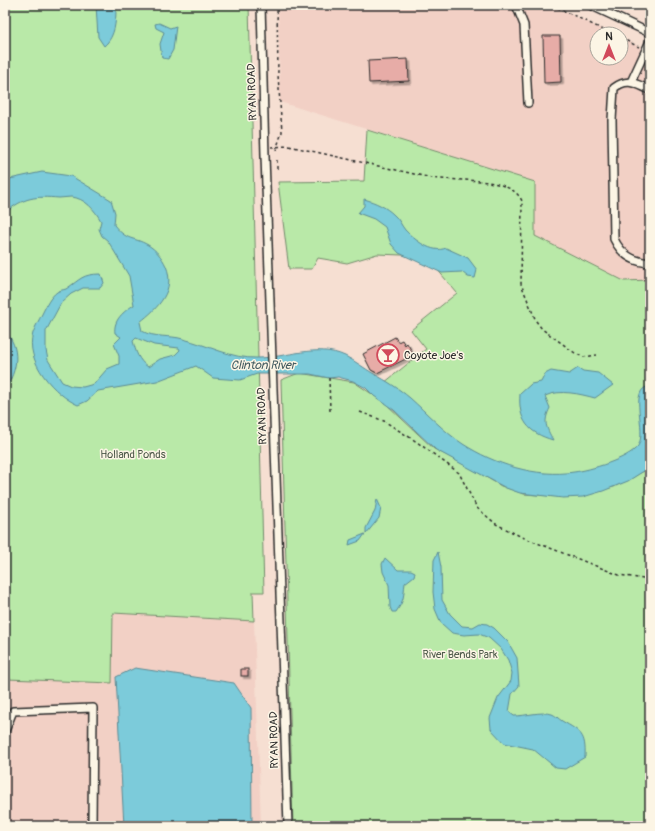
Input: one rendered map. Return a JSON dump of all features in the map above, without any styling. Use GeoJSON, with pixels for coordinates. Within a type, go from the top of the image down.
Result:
{"type":"FeatureCollection","features":[{"type":"Feature","properties":{"kind":"street","name":"RYAN ROAD"},"geometry":{"type":"LineString","coordinates":[[262,5],[270,327],[288,826]]}},
{"type":"Feature","properties":{"kind":"street"},"geometry":{"type":"LineString","coordinates":[[516,5],[524,25],[528,103]]}},
{"type":"Feature","properties":{"kind":"street"},"geometry":{"type":"LineString","coordinates":[[593,6],[650,32]]}},
{"type":"Feature","properties":{"kind":"street"},"geometry":{"type":"LineString","coordinates":[[631,82],[650,41]]}},
{"type":"Feature","properties":{"kind":"street"},"geometry":{"type":"LineString","coordinates":[[650,90],[631,82],[622,82],[614,88],[612,120],[614,239],[619,249],[628,256],[640,262],[650,263]]}},
{"type":"Feature","properties":{"kind":"street"},"geometry":{"type":"LineString","coordinates":[[5,731],[13,711],[94,708],[92,826]]}},
{"type":"Feature","properties":{"kind":"path"},"geometry":{"type":"LineString","coordinates":[[276,150],[282,132],[278,75],[277,5]]}},
{"type":"Feature","properties":{"kind":"path"},"geometry":{"type":"LineString","coordinates":[[552,5],[595,26]]}},
{"type":"Feature","properties":{"kind":"path"},"geometry":{"type":"LineString","coordinates":[[629,42],[646,50]]}},
{"type":"Feature","properties":{"kind":"path"},"geometry":{"type":"LineString","coordinates":[[265,147],[289,146],[447,181],[484,181],[513,189],[519,194],[522,201],[521,284],[536,321],[542,329],[575,353],[583,357],[597,355]]}},
{"type":"Feature","properties":{"kind":"path"},"geometry":{"type":"LineString","coordinates":[[277,160],[277,171]]}},
{"type":"Feature","properties":{"kind":"path"},"geometry":{"type":"LineString","coordinates":[[329,378],[330,411]]}},
{"type":"Feature","properties":{"kind":"path"},"geometry":{"type":"LineString","coordinates":[[360,412],[384,421],[417,442],[459,473],[477,508],[496,524],[522,537],[619,575],[650,580]]}},
{"type":"Feature","properties":{"kind":"shaded area"},"geometry":{"type":"Polygon","coordinates":[[[278,5],[551,5],[595,26],[589,26],[589,66],[629,66],[629,42],[650,52],[650,280],[624,281],[535,236],[535,182],[280,102],[278,5]]]}},
{"type":"Feature","properties":{"kind":"shaded area"},"geometry":{"type":"Polygon","coordinates":[[[112,613],[254,621],[261,826],[5,826],[5,680],[112,613]]]}},
{"type":"Feature","properties":{"kind":"green space","name":"Holland Ponds"},"geometry":{"type":"Polygon","coordinates":[[[5,5],[249,5],[264,592],[253,592],[254,621],[113,613],[112,683],[5,680],[5,5]]]}},
{"type":"Feature","properties":{"kind":"green space"},"geometry":{"type":"Polygon","coordinates":[[[367,130],[535,182],[535,236],[624,281],[650,280],[650,445],[611,474],[537,486],[457,451],[379,387],[426,349],[411,330],[457,293],[426,256],[377,254],[347,263],[318,258],[312,269],[289,269],[278,182],[364,181],[367,130]]]}},
{"type":"Feature","properties":{"kind":"green space","name":"River Bends Park"},"geometry":{"type":"Polygon","coordinates":[[[299,373],[354,382],[384,402],[434,449],[464,464],[501,486],[524,494],[565,497],[614,487],[650,468],[650,826],[293,826],[281,380],[299,373]]]}},
{"type":"Feature","properties":{"kind":"water"},"geometry":{"type":"Polygon","coordinates":[[[96,5],[116,5],[113,32],[108,42],[104,46],[98,37],[96,5]]]}},
{"type":"Feature","properties":{"kind":"water"},"geometry":{"type":"Polygon","coordinates":[[[159,23],[170,28],[176,26],[173,50],[168,59],[162,58],[160,44],[164,32],[156,28],[155,24],[159,23]]]}},
{"type":"Feature","properties":{"kind":"water","name":"Clinton River"},"geometry":{"type":"Polygon","coordinates":[[[42,172],[71,176],[111,200],[115,213],[114,225],[123,234],[143,242],[154,249],[166,266],[169,283],[167,291],[164,298],[153,311],[140,322],[142,331],[157,336],[183,339],[229,354],[248,358],[312,351],[334,352],[352,360],[401,391],[435,422],[463,444],[475,451],[488,458],[516,468],[545,473],[574,472],[589,469],[618,459],[633,451],[638,446],[640,439],[640,394],[643,389],[650,386],[650,467],[628,481],[583,497],[563,498],[520,493],[506,488],[436,450],[394,410],[374,396],[366,388],[353,381],[338,377],[329,378],[310,374],[257,374],[240,380],[213,378],[196,366],[157,381],[98,391],[87,401],[78,405],[69,400],[51,385],[37,365],[31,344],[33,333],[50,299],[55,294],[86,276],[101,274],[104,283],[100,288],[83,288],[71,294],[61,303],[46,331],[46,350],[48,360],[62,382],[71,386],[83,387],[94,384],[107,369],[119,364],[119,356],[114,344],[121,337],[115,333],[117,320],[123,313],[134,305],[129,276],[108,241],[102,236],[99,229],[101,221],[99,217],[85,202],[71,197],[43,197],[24,201],[5,213],[5,180],[42,172]],[[136,338],[133,341],[140,359],[148,367],[160,359],[175,355],[180,350],[179,348],[154,345],[136,338]]]}},
{"type":"Feature","properties":{"kind":"water"},"geometry":{"type":"Polygon","coordinates":[[[364,199],[380,205],[391,212],[405,230],[424,245],[435,249],[446,248],[468,258],[477,270],[475,278],[468,277],[462,272],[442,273],[399,253],[391,244],[385,227],[374,219],[358,213],[364,206],[364,199]]]}},
{"type":"Feature","properties":{"kind":"water"},"geometry":{"type":"Polygon","coordinates":[[[5,331],[14,345],[16,359],[13,374],[5,389],[5,331]]]}},
{"type":"Feature","properties":{"kind":"water"},"geometry":{"type":"Polygon","coordinates":[[[578,368],[583,371],[598,373],[613,385],[595,398],[563,393],[545,396],[550,408],[546,424],[553,440],[537,434],[526,424],[523,418],[520,394],[531,384],[541,382],[545,374],[551,371],[569,374],[578,368]]]}},
{"type":"Feature","properties":{"kind":"water"},"geometry":{"type":"Polygon","coordinates":[[[377,499],[381,508],[379,518],[366,534],[366,528],[375,511],[377,499]]]}},
{"type":"Feature","properties":{"kind":"water"},"geometry":{"type":"Polygon","coordinates":[[[365,534],[360,541],[349,545],[350,540],[365,534]]]}},
{"type":"Feature","properties":{"kind":"water"},"geometry":{"type":"Polygon","coordinates":[[[438,552],[441,567],[442,600],[450,614],[462,626],[473,627],[480,623],[487,624],[494,628],[508,642],[517,658],[519,686],[512,694],[509,712],[514,716],[543,713],[554,715],[581,734],[584,743],[585,757],[565,769],[556,768],[533,749],[504,743],[491,729],[490,718],[498,698],[511,681],[512,673],[508,660],[501,649],[489,638],[479,634],[464,635],[452,633],[441,623],[435,609],[433,592],[434,560],[438,552]]]}},
{"type":"Feature","properties":{"kind":"water"},"geometry":{"type":"Polygon","coordinates":[[[385,558],[398,570],[411,570],[415,572],[414,576],[405,583],[404,595],[396,612],[392,612],[390,607],[389,585],[383,572],[382,564],[385,558]]]}},
{"type":"Feature","properties":{"kind":"water"},"geometry":{"type":"Polygon","coordinates":[[[135,668],[234,683],[251,708],[252,826],[124,826],[116,677],[135,668]]]}},
{"type":"Feature","properties":{"kind":"building"},"geometry":{"type":"Polygon","coordinates":[[[543,36],[560,36],[561,82],[544,83],[543,36]]]}},
{"type":"Feature","properties":{"kind":"building"},"geometry":{"type":"Polygon","coordinates":[[[408,59],[409,81],[369,83],[368,61],[408,59]]]}},
{"type":"Feature","properties":{"kind":"building","name":"Coyote Joe's"},"geometry":{"type":"Polygon","coordinates":[[[395,337],[398,342],[402,340],[405,345],[407,343],[414,355],[377,373],[371,370],[363,354],[395,337]]]}},
{"type":"Feature","properties":{"kind":"building"},"geometry":{"type":"Polygon","coordinates":[[[241,669],[248,669],[248,676],[241,676],[241,669]]]}},
{"type":"Feature","properties":{"kind":"place","name":"Coyote Joe's"},"geometry":{"type":"Point","coordinates":[388,355]}}]}
